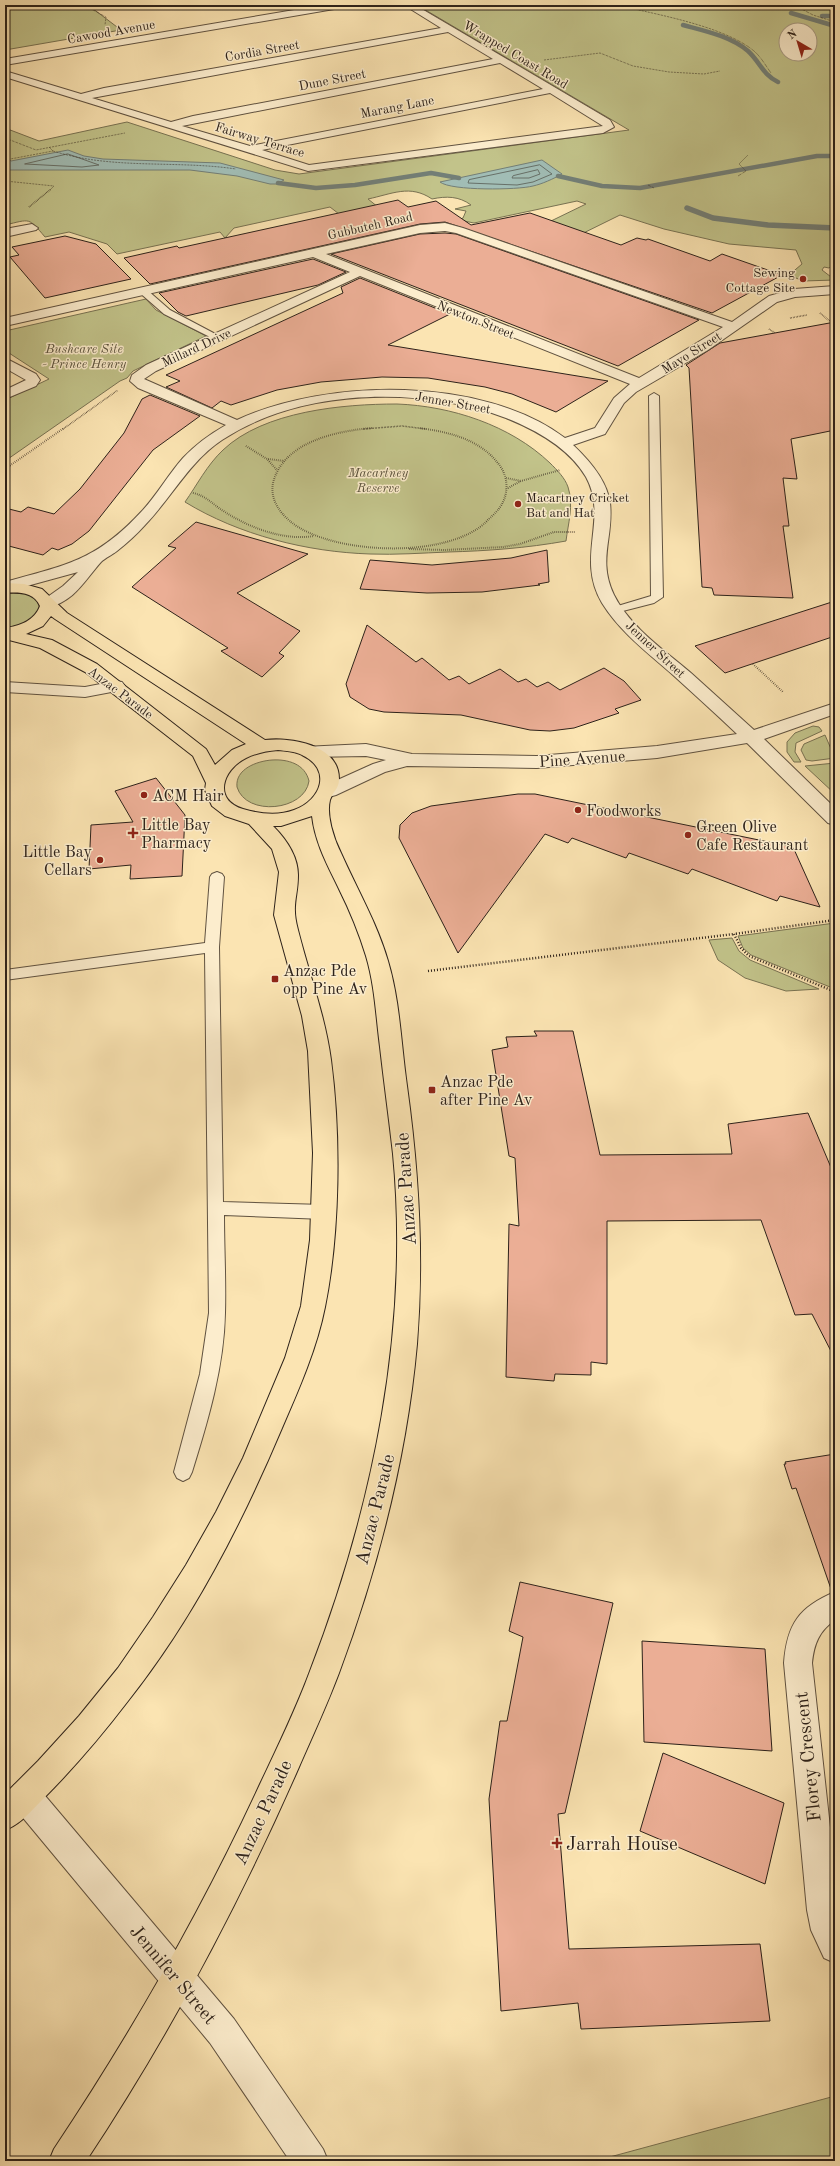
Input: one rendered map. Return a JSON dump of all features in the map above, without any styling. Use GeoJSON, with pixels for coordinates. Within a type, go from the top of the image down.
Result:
{"type":"FeatureCollection","features":[{"type":"Feature","properties":{"kind":"main road","name":"Anzac Parade"},"geometry":{"type":"LineString","coordinates":[[5,588],[21,588],[34,591],[44,598],[47,604],[62,616],[261,746]]}},
{"type":"Feature","properties":{"kind":"main road"},"geometry":{"type":"LineString","coordinates":[[5,634],[20,631],[36,623],[46,613],[47,604]]}},
{"type":"Feature","properties":{"kind":"main road","name":"Anzac Parade"},"geometry":{"type":"LineString","coordinates":[[5,634],[46,644],[64,652],[92,668],[200,754],[214,781]]}},
{"type":"Feature","properties":{"kind":"main road"},"geometry":{"type":"LineString","coordinates":[[286,745],[309,751],[321,759],[329,768],[332,780],[325,796],[308,811],[292,817],[273,820],[255,819],[236,813],[222,803],[215,793],[214,781],[219,769],[229,758],[244,750],[261,746],[286,745]]}},
{"type":"Feature","properties":{"kind":"main road","name":"Anzac Parade"},"geometry":{"type":"LineString","coordinates":[[66,2161],[88,2128],[200,1943],[260,1819],[332,1654],[360,1565],[386,1466],[406,1338],[409,1289],[407,1185],[385,999],[377,959],[346,882],[324,836],[321,820],[325,796]]}},
{"type":"Feature","properties":{"kind":"main road"},"geometry":{"type":"LineString","coordinates":[[15,1806],[106,1707],[137,1667],[181,1601],[237,1501],[269,1429],[296,1361],[312,1308],[324,1212],[324,1118],[319,1051],[307,995],[284,915],[283,905],[288,880],[284,855],[272,834],[255,819]]}},
{"type":"Feature","properties":{"kind":"street","name":"Cawood Avenue"},"geometry":{"type":"LineString","coordinates":[[5,62],[340,5]]}},
{"type":"Feature","properties":{"kind":"street","name":"Wrapped Coast Road"},"geometry":{"type":"LineString","coordinates":[[408,5],[606,122],[609,127]]}},
{"type":"Feature","properties":{"kind":"street","name":"Cordia Street"},"geometry":{"type":"LineString","coordinates":[[79,98],[104,91],[449,29]]}},
{"type":"Feature","properties":{"kind":"street","name":"Dune Street"},"geometry":{"type":"LineString","coordinates":[[170,126],[193,118],[501,60]]}},
{"type":"Feature","properties":{"kind":"street","name":"Fairway Terrace"},"geometry":{"type":"LineString","coordinates":[[5,74],[302,167],[315,168],[603,130],[609,127]]}},
{"type":"Feature","properties":{"kind":"street","name":"Marang Lane"},"geometry":{"type":"LineString","coordinates":[[249,150],[551,90]]}},
{"type":"Feature","properties":{"kind":"street"},"geometry":{"type":"LineString","coordinates":[[5,233],[32,228]]}},
{"type":"Feature","properties":{"kind":"street","name":"Gubbuteh Road"},"geometry":{"type":"LineString","coordinates":[[5,322],[420,229],[454,229],[732,326]]}},
{"type":"Feature","properties":{"kind":"street","name":"Newton Street"},"geometry":{"type":"LineString","coordinates":[[314,253],[639,383]]}},
{"type":"Feature","properties":{"kind":"street","name":"Millard Drive"},"geometry":{"type":"LineString","coordinates":[[237,425],[143,385],[137,381],[138,376],[151,368],[359,272]]}},
{"type":"Feature","properties":{"kind":"street","name":"Mayo Street"},"geometry":{"type":"LineString","coordinates":[[564,443],[586,437],[600,431],[621,398],[639,383],[690,355],[776,298],[797,293],[835,290]]}},
{"type":"Feature","properties":{"kind":"street"},"geometry":{"type":"LineString","coordinates":[[5,362],[31,377],[33,380],[31,383],[5,395]]}},
{"type":"Feature","properties":{"kind":"street","name":"Jenner Street"},"geometry":{"type":"LineString","coordinates":[[47,604],[74,587],[88,572],[95,559],[137,524],[194,455],[219,436],[237,425],[278,409],[311,401],[349,396],[403,394],[455,400],[486,407],[529,422],[564,443],[583,462],[600,494],[603,514],[598,547],[598,571],[607,596],[615,610],[638,634],[752,737],[835,819]]}},
{"type":"Feature","properties":{"kind":"street","name":"Jenner Street"},"geometry":{"type":"LineString","coordinates":[[5,588],[95,559]]}},
{"type":"Feature","properties":{"kind":"street"},"geometry":{"type":"LineString","coordinates":[[5,687],[84,692],[116,686]]}},
{"type":"Feature","properties":{"kind":"street","name":"Pine Avenue"},"geometry":{"type":"LineString","coordinates":[[325,796],[379,768],[411,760],[537,762],[657,752],[752,737],[835,708]]}},
{"type":"Feature","properties":{"kind":"street"},"geometry":{"type":"LineString","coordinates":[[309,751],[366,750],[411,760]]}},
{"type":"Feature","properties":{"kind":"street","name":"Florey Crescent"},"geometry":{"type":"LineString","coordinates":[[835,1606],[822,1612],[808,1626],[799,1645],[798,1663],[823,1910],[827,1930],[835,1947]]}},
{"type":"Feature","properties":{"kind":"street","name":"Jennifer Street"},"geometry":{"type":"LineString","coordinates":[[15,1806],[178,1980],[222,2031],[311,2161]]}},
{"type":"Feature","properties":{"kind":"lane"},"geometry":{"type":"LineString","coordinates":[[144,291],[167,312],[217,337]]}},
{"type":"Feature","properties":{"kind":"lane"},"geometry":{"type":"LineString","coordinates":[[615,610],[650,602],[657,597],[654,396]]}},
{"type":"Feature","properties":{"kind":"lane"},"geometry":{"type":"LineString","coordinates":[[183,1472],[205,1396],[216,1345],[218,1274],[212,947],[217,877]]}},
{"type":"Feature","properties":{"kind":"lane"},"geometry":{"type":"LineString","coordinates":[[5,975],[212,947]]}},
{"type":"Feature","properties":{"kind":"lane"},"geometry":{"type":"LineString","coordinates":[[216,1208],[324,1212]]}},
{"type":"Feature","properties":{"kind":"path"},"geometry":{"type":"LineString","coordinates":[[616,5],[676,21],[733,40],[756,53],[770,73]]}},
{"type":"Feature","properties":{"kind":"path"},"geometry":{"type":"LineString","coordinates":[[794,5],[813,15],[835,22]]}},
{"type":"Feature","properties":{"kind":"path"},"geometry":{"type":"LineString","coordinates":[[541,60],[600,53],[631,65],[669,72],[704,74],[720,72]]}},
{"type":"Feature","properties":{"kind":"path"},"geometry":{"type":"LineString","coordinates":[[5,138],[36,150],[125,133]]}},
{"type":"Feature","properties":{"kind":"path"},"geometry":{"type":"LineString","coordinates":[[49,147],[53,151]]}},
{"type":"Feature","properties":{"kind":"path"},"geometry":{"type":"LineString","coordinates":[[5,160],[53,151],[84,160],[104,163],[188,163],[242,170]]}},
{"type":"Feature","properties":{"kind":"path"},"geometry":{"type":"LineString","coordinates":[[738,176],[745,173],[745,170],[739,164],[748,155]]}},
{"type":"Feature","properties":{"kind":"path"},"geometry":{"type":"LineString","coordinates":[[5,181],[54,186],[49,192],[26,209]]}},
{"type":"Feature","properties":{"kind":"path"},"geometry":{"type":"LineString","coordinates":[[648,185],[654,188]]}},
{"type":"Feature","properties":{"kind":"path"},"geometry":{"type":"LineString","coordinates":[[824,312],[820,313],[832,322]]}},
{"type":"Feature","properties":{"kind":"path"},"geometry":{"type":"LineString","coordinates":[[784,319],[812,314]]}},
{"type":"Feature","properties":{"kind":"path"},"geometry":{"type":"LineString","coordinates":[[5,469],[138,376]]}},
{"type":"Feature","properties":{"kind":"path"},"geometry":{"type":"LineString","coordinates":[[392,549],[431,545],[451,539],[473,530],[498,511],[505,498],[507,488],[506,478],[496,460],[473,443],[447,433],[410,427],[370,427],[332,434],[306,445],[284,461],[277,470],[272,486],[276,504],[290,521],[315,536],[353,546],[392,549],[439,550],[495,548],[520,544],[554,532],[600,532]]}},
{"type":"Feature","properties":{"kind":"path"},"geometry":{"type":"LineString","coordinates":[[219,436],[246,446],[267,459],[277,470]]}},
{"type":"Feature","properties":{"kind":"path"},"geometry":{"type":"LineString","coordinates":[[267,459],[284,461]]}},
{"type":"Feature","properties":{"kind":"path"},"geometry":{"type":"LineString","coordinates":[[507,488],[521,481],[583,462]]}},
{"type":"Feature","properties":{"kind":"path"},"geometry":{"type":"LineString","coordinates":[[506,478],[521,481]]}},
{"type":"Feature","properties":{"kind":"path"},"geometry":{"type":"LineString","coordinates":[[168,488],[204,495],[222,511],[233,518],[266,530],[294,537],[315,536]]}},
{"type":"Feature","properties":{"kind":"path"},"geometry":{"type":"LineString","coordinates":[[753,664],[783,692]]}},
{"type":"Feature","properties":{"kind":"path"},"geometry":{"type":"LineString","coordinates":[[428,971],[734,934],[835,920]]}},
{"type":"Feature","properties":{"kind":"path"},"geometry":{"type":"LineString","coordinates":[[734,934],[741,948],[750,956],[833,991],[835,994]]}},
{"type":"Feature","properties":{"kind":"green space"},"geometry":{"type":"Polygon","coordinates":[[[5,5],[88,5],[121,30],[5,50],[5,5]]]}},
{"type":"Feature","properties":{"kind":"green space"},"geometry":{"type":"Polygon","coordinates":[[[417,5],[835,5],[835,264],[829,268],[824,267],[822,270],[835,280],[803,281],[789,275],[802,264],[796,250],[729,244],[664,229],[620,215],[549,250],[516,238],[586,204],[577,201],[474,223],[459,220],[463,218],[466,211],[455,209],[471,205],[462,200],[447,197],[432,199],[424,194],[408,191],[368,199],[398,223],[361,231],[330,207],[234,228],[225,238],[220,232],[117,254],[107,244],[69,232],[45,237],[32,223],[28,221],[5,225],[5,128],[39,141],[127,122],[275,170],[299,174],[629,130],[417,5]]]}},
{"type":"Feature","properties":{"kind":"green space","name":"Bushcare Site - Prince Henry"},"geometry":{"type":"Polygon","coordinates":[[[146,299],[156,310],[206,336],[133,371],[127,378],[120,381],[5,461],[5,400],[49,379],[5,349],[5,331],[146,299]]]}},
{"type":"Feature","properties":{"kind":"green space","name":"Macartney Reserve"},"geometry":{"type":"Polygon","coordinates":[[[376,404],[397,404],[438,409],[479,420],[517,438],[534,450],[558,471],[568,487],[571,508],[566,541],[477,551],[390,554],[346,553],[322,550],[274,540],[228,524],[185,502],[217,456],[240,437],[260,426],[305,412],[329,408],[376,404]]]}},
{"type":"Feature","properties":{"kind":"green space"},"geometry":{"type":"Polygon","coordinates":[[[5,592],[30,595],[34,598],[39,606],[35,616],[16,626],[5,628],[5,592]]]}},
{"type":"Feature","properties":{"kind":"green space"},"geometry":{"type":"Polygon","coordinates":[[[813,726],[819,727],[822,731],[796,743],[795,752],[801,762],[794,762],[787,752],[787,742],[795,733],[813,726]]]}},
{"type":"Feature","properties":{"kind":"green space"},"geometry":{"type":"Polygon","coordinates":[[[825,735],[835,758],[812,761],[806,760],[801,750],[804,744],[825,735]]]}},
{"type":"Feature","properties":{"kind":"green space"},"geometry":{"type":"Polygon","coordinates":[[[284,760],[295,764],[304,770],[309,781],[305,791],[297,799],[287,804],[263,806],[251,803],[243,797],[237,787],[237,781],[243,771],[248,767],[260,762],[284,760]]]}},
{"type":"Feature","properties":{"kind":"green space"},"geometry":{"type":"Polygon","coordinates":[[[835,763],[835,794],[805,766],[835,763]]]}},
{"type":"Feature","properties":{"kind":"green space"},"geometry":{"type":"Polygon","coordinates":[[[835,923],[835,987],[830,987],[751,955],[743,948],[738,936],[835,923]]]}},
{"type":"Feature","properties":{"kind":"green space"},"geometry":{"type":"Polygon","coordinates":[[[732,938],[739,951],[750,960],[819,989],[786,991],[745,978],[718,960],[709,940],[732,938]]]}},
{"type":"Feature","properties":{"kind":"green space"},"geometry":{"type":"Polygon","coordinates":[[[835,2096],[835,2161],[595,2161],[835,2096]]]}},
{"type":"Feature","properties":{"kind":"water"},"geometry":{"type":"Polygon","coordinates":[[[68,150],[84,156],[103,159],[220,163],[284,180],[277,184],[270,184],[237,176],[190,170],[5,170],[5,157],[11,161],[68,150]]]}},
{"type":"Feature","properties":{"kind":"water"},"geometry":{"type":"Polygon","coordinates":[[[542,160],[562,174],[536,185],[514,188],[485,189],[457,187],[440,182],[542,160]]]}},
{"type":"Feature","properties":{"kind":"building"},"geometry":{"type":"Polygon","coordinates":[[[398,200],[408,207],[436,201],[471,225],[530,213],[621,245],[637,238],[648,239],[710,261],[722,254],[782,275],[712,313],[445,222],[420,224],[150,284],[124,258],[177,246],[179,248],[398,200]]]}},
{"type":"Feature","properties":{"kind":"building"},"geometry":{"type":"Polygon","coordinates":[[[420,234],[456,234],[699,320],[618,366],[331,254],[420,234]]]}},
{"type":"Feature","properties":{"kind":"building"},"geometry":{"type":"Polygon","coordinates":[[[65,236],[96,244],[131,279],[45,298],[10,257],[19,255],[12,247],[65,236]]]}},
{"type":"Feature","properties":{"kind":"building"},"geometry":{"type":"Polygon","coordinates":[[[313,259],[346,272],[318,285],[186,316],[178,312],[159,293],[313,259]]]}},
{"type":"Feature","properties":{"kind":"building"},"geometry":{"type":"Polygon","coordinates":[[[360,278],[450,314],[388,345],[608,381],[556,412],[512,394],[485,387],[428,378],[382,377],[321,382],[277,390],[231,405],[221,401],[212,408],[166,387],[180,381],[166,375],[343,293],[341,287],[360,278]]]}},
{"type":"Feature","properties":{"kind":"building"},"geometry":{"type":"Polygon","coordinates":[[[835,322],[835,430],[791,439],[797,479],[783,478],[789,526],[783,526],[793,598],[714,595],[712,588],[702,587],[689,368],[686,365],[720,343],[835,322]]]}},
{"type":"Feature","properties":{"kind":"building"},"geometry":{"type":"Polygon","coordinates":[[[150,395],[200,416],[153,450],[89,531],[72,544],[58,550],[52,548],[43,555],[5,545],[5,508],[21,512],[28,507],[54,514],[80,489],[124,433],[142,399],[150,395]]]}},
{"type":"Feature","properties":{"kind":"building"},"geometry":{"type":"Polygon","coordinates":[[[196,522],[308,554],[237,593],[300,631],[279,653],[284,656],[262,677],[221,651],[228,648],[132,587],[176,548],[168,546],[196,522]]]}},
{"type":"Feature","properties":{"kind":"building"},"geometry":{"type":"Polygon","coordinates":[[[547,550],[549,582],[538,584],[540,585],[482,592],[427,593],[360,589],[370,560],[432,565],[511,558],[547,550]]]}},
{"type":"Feature","properties":{"kind":"building"},"geometry":{"type":"Polygon","coordinates":[[[835,601],[835,636],[725,673],[695,646],[835,601]]]}},
{"type":"Feature","properties":{"kind":"building"},"geometry":{"type":"Polygon","coordinates":[[[367,625],[416,662],[422,658],[449,680],[459,676],[469,684],[500,669],[518,682],[526,679],[537,687],[548,682],[560,690],[604,668],[624,681],[641,700],[615,709],[619,713],[574,728],[550,731],[530,730],[461,715],[384,712],[369,709],[350,697],[346,684],[367,625]]]}},
{"type":"Feature","properties":{"kind":"building"},"geometry":{"type":"Polygon","coordinates":[[[156,778],[185,815],[182,876],[130,879],[131,865],[89,869],[91,825],[133,822],[115,791],[156,778]]]}},
{"type":"Feature","properties":{"kind":"building"},"geometry":{"type":"Polygon","coordinates":[[[518,794],[535,794],[793,847],[820,907],[780,896],[777,901],[692,869],[688,874],[629,853],[626,858],[572,838],[568,843],[545,834],[458,953],[399,838],[400,825],[412,813],[431,806],[518,794]]]}},
{"type":"Feature","properties":{"kind":"building"},"geometry":{"type":"Polygon","coordinates":[[[534,1031],[573,1031],[600,1155],[732,1154],[728,1124],[808,1113],[835,1177],[835,1359],[812,1314],[795,1315],[761,1220],[607,1221],[607,1364],[591,1362],[591,1375],[555,1374],[554,1381],[506,1377],[509,1224],[519,1226],[515,1158],[509,1156],[492,1050],[508,1047],[506,1037],[537,1036],[534,1031]]]}},
{"type":"Feature","properties":{"kind":"building"},"geometry":{"type":"Polygon","coordinates":[[[835,1454],[835,1588],[831,1589],[796,1488],[792,1489],[784,1464],[786,1464],[785,1462],[835,1454]]]}},
{"type":"Feature","properties":{"kind":"building"},"geometry":{"type":"Polygon","coordinates":[[[520,1582],[613,1603],[565,1813],[558,1814],[569,1949],[760,1944],[770,2021],[581,2029],[578,2003],[501,2011],[489,1799],[500,1721],[507,1721],[523,1637],[509,1631],[520,1582]]]}},
{"type":"Feature","properties":{"kind":"building"},"geometry":{"type":"Polygon","coordinates":[[[642,1641],[765,1649],[772,1751],[644,1742],[642,1641]]]}},
{"type":"Feature","properties":{"kind":"building"},"geometry":{"type":"Polygon","coordinates":[[[663,1753],[784,1803],[765,1884],[640,1831],[663,1753]]]}},
{"type":"Feature","properties":{"kind":"waterway"},"geometry":{"type":"LineString","coordinates":[[791,13],[835,26]]}},
{"type":"Feature","properties":{"kind":"waterway"},"geometry":{"type":"LineString","coordinates":[[822,16],[832,16]]}},
{"type":"Feature","properties":{"kind":"waterway"},"geometry":{"type":"LineString","coordinates":[[683,25],[733,41],[748,51],[765,72],[778,82]]}},
{"type":"Feature","properties":{"kind":"waterway"},"geometry":{"type":"LineString","coordinates":[[558,176],[602,186],[640,188],[817,156],[835,156]]}},
{"type":"Feature","properties":{"kind":"waterway"},"geometry":{"type":"LineString","coordinates":[[278,183],[316,188],[355,185],[431,173],[459,178]]}},
{"type":"Feature","properties":{"kind":"waterway"},"geometry":{"type":"LineString","coordinates":[[687,208],[713,218],[768,225],[835,228]]}},
{"type":"Feature","properties":{"kind":"place","name":"Sewing Cottage Site"},"geometry":{"type":"Point","coordinates":[803,279]}},
{"type":"Feature","properties":{"kind":"place","name":"Macartney Cricket Bat and Hat"},"geometry":{"type":"Point","coordinates":[518,504]}},
{"type":"Feature","properties":{"kind":"place","name":"ACM Hair"},"geometry":{"type":"Point","coordinates":[144,795]}},
{"type":"Feature","properties":{"kind":"place","name":"Foodworks"},"geometry":{"type":"Point","coordinates":[578,810]}},
{"type":"Feature","properties":{"kind":"place","name":"Little Bay Pharmacy"},"geometry":{"type":"Point","coordinates":[133,833]}},
{"type":"Feature","properties":{"kind":"place","name":"Green Olive Cafe Restaurant"},"geometry":{"type":"Point","coordinates":[688,835]}},
{"type":"Feature","properties":{"kind":"place","name":"Little Bay Cellars"},"geometry":{"type":"Point","coordinates":[100,860]}},
{"type":"Feature","properties":{"kind":"place","name":"Anzac Pde opp Pine Av"},"geometry":{"type":"Point","coordinates":[275,979]}},
{"type":"Feature","properties":{"kind":"place","name":"Anzac Pde after Pine Av"},"geometry":{"type":"Point","coordinates":[432,1090]}},
{"type":"Feature","properties":{"kind":"place","name":"Jarrah House"},"geometry":{"type":"Point","coordinates":[557,1843]}}]}
